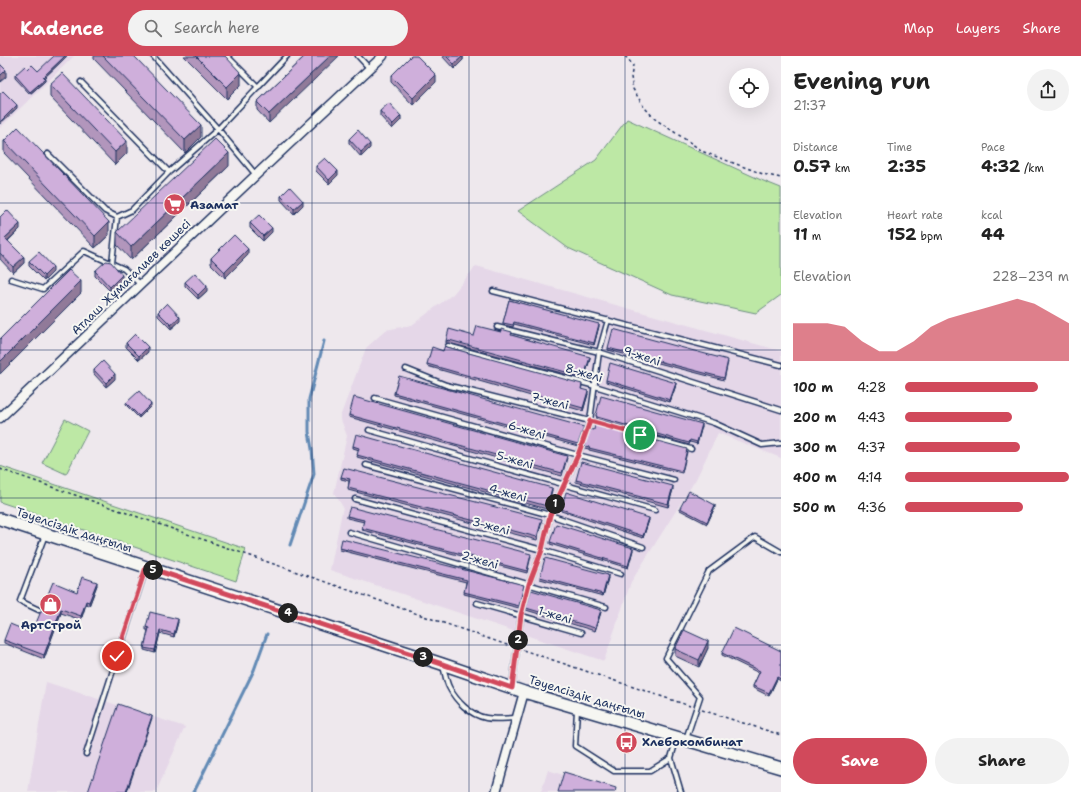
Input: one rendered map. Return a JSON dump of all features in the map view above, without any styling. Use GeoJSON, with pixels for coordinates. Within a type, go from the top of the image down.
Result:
{"type":"FeatureCollection","features":[{"type":"Feature","properties":{"kind":"street","name":"Атлаш Жұмағалиев көшесі"},"geometry":{"type":"LineString","coordinates":[[0,418],[383,56]]}},
{"type":"Feature","properties":{"kind":"street","name":"Тәуелсіздік даңғылы"},"geometry":{"type":"LineString","coordinates":[[0,520],[524,692],[781,768]]}},
{"type":"Feature","properties":{"kind":"street"},"geometry":{"type":"LineString","coordinates":[[496,792],[524,692]]}},
{"type":"Feature","properties":{"kind":"lane"},"geometry":{"type":"LineString","coordinates":[[153,56],[218,129],[256,175]]}},
{"type":"Feature","properties":{"kind":"lane"},"geometry":{"type":"LineString","coordinates":[[227,56],[258,87]]}},
{"type":"Feature","properties":{"kind":"lane"},"geometry":{"type":"LineString","coordinates":[[117,217],[132,210],[169,172],[218,129],[287,56]]}},
{"type":"Feature","properties":{"kind":"lane"},"geometry":{"type":"LineString","coordinates":[[358,56],[370,69]]}},
{"type":"Feature","properties":{"kind":"lane"},"geometry":{"type":"LineString","coordinates":[[81,82],[169,172]]}},
{"type":"Feature","properties":{"kind":"lane"},"geometry":{"type":"LineString","coordinates":[[48,154],[105,211],[117,217]]}},
{"type":"Feature","properties":{"kind":"lane"},"geometry":{"type":"LineString","coordinates":[[112,263],[117,217]]}},
{"type":"Feature","properties":{"kind":"lane"},"geometry":{"type":"LineString","coordinates":[[11,279],[44,289],[84,251],[124,268],[141,285]]}},
{"type":"Feature","properties":{"kind":"lane"},"geometry":{"type":"LineString","coordinates":[[493,291],[781,365]]}},
{"type":"Feature","properties":{"kind":"lane"},"geometry":{"type":"LineString","coordinates":[[512,688],[521,615],[529,584],[542,550],[550,515],[578,455],[590,421],[599,352],[608,320]]}},
{"type":"Feature","properties":{"kind":"lane","name":"9-желі"},"geometry":{"type":"LineString","coordinates":[[496,327],[599,352],[781,410]]}},
{"type":"Feature","properties":{"kind":"lane","name":"8-желі"},"geometry":{"type":"LineString","coordinates":[[448,346],[595,386],[714,423],[762,445],[781,443]]}},
{"type":"Feature","properties":{"kind":"lane","name":"7-желі"},"geometry":{"type":"LineString","coordinates":[[406,369],[446,385],[590,421],[691,449]]}},
{"type":"Feature","properties":{"kind":"lane","name":"6-желі"},"geometry":{"type":"LineString","coordinates":[[375,398],[578,455],[674,480]]}},
{"type":"Feature","properties":{"kind":"lane","name":"5-желі"},"geometry":{"type":"LineString","coordinates":[[369,430],[655,510]]}},
{"type":"Feature","properties":{"kind":"lane","name":"4-желі"},"geometry":{"type":"LineString","coordinates":[[366,465],[550,515],[643,547]]}},
{"type":"Feature","properties":{"kind":"lane","name":"3-желі"},"geometry":{"type":"LineString","coordinates":[[355,499],[542,550],[621,574]]}},
{"type":"Feature","properties":{"kind":"lane","name":"2-желі"},"geometry":{"type":"LineString","coordinates":[[349,532],[606,607]]}},
{"type":"Feature","properties":{"kind":"lane"},"geometry":{"type":"LineString","coordinates":[[39,610],[20,601],[45,534]]}},
{"type":"Feature","properties":{"kind":"lane"},"geometry":{"type":"LineString","coordinates":[[577,707],[575,746],[614,771],[650,771],[671,758],[697,708],[700,697],[666,658],[709,571],[755,537],[781,552]]}},
{"type":"Feature","properties":{"kind":"lane"},"geometry":{"type":"LineString","coordinates":[[86,754],[146,567]]}},
{"type":"Feature","properties":{"kind":"lane","name":"1-желі"},"geometry":{"type":"LineString","coordinates":[[477,603],[581,632]]}},
{"type":"Feature","properties":{"kind":"lane"},"geometry":{"type":"LineString","coordinates":[[442,664],[449,686],[455,697],[467,710],[476,715],[487,718],[517,718]]}},
{"type":"Feature","properties":{"kind":"lane"},"geometry":{"type":"LineString","coordinates":[[671,758],[681,792]]}},
{"type":"Feature","properties":{"kind":"path"},"geometry":{"type":"LineString","coordinates":[[625,56],[633,65],[631,77],[633,89],[644,107],[655,119],[704,152],[763,174],[781,178]]}},
{"type":"Feature","properties":{"kind":"path"},"geometry":{"type":"LineString","coordinates":[[0,469],[517,648],[781,735]]}},
{"type":"Feature","properties":{"kind":"shaded area"},"geometry":{"type":"Polygon","coordinates":[[[0,56],[74,56],[0,128],[0,56]]]}},
{"type":"Feature","properties":{"kind":"shaded area"},"geometry":{"type":"Polygon","coordinates":[[[476,266],[781,351],[781,458],[718,433],[696,479],[631,582],[604,661],[330,570],[343,507],[334,493],[347,436],[340,417],[366,348],[386,330],[412,325],[453,294],[476,266]]]}},
{"type":"Feature","properties":{"kind":"shaded area"},"geometry":{"type":"Polygon","coordinates":[[[46,682],[185,727],[156,792],[28,792],[46,682]]]}},
{"type":"Feature","properties":{"kind":"shaded area"},"geometry":{"type":"Polygon","coordinates":[[[548,770],[614,792],[541,792],[548,770]]]}},
{"type":"Feature","properties":{"kind":"green space"},"geometry":{"type":"Polygon","coordinates":[[[627,119],[781,188],[781,295],[756,313],[672,295],[568,248],[518,211],[596,160],[627,119]]]}},
{"type":"Feature","properties":{"kind":"green space"},"geometry":{"type":"Polygon","coordinates":[[[65,419],[88,431],[66,474],[42,463],[65,419]]]}},
{"type":"Feature","properties":{"kind":"green space"},"geometry":{"type":"Polygon","coordinates":[[[0,466],[246,549],[236,581],[0,502],[0,466]]]}},
{"type":"Feature","properties":{"kind":"building"},"geometry":{"type":"Polygon","coordinates":[[[54,56],[65,56],[43,77],[45,79],[30,92],[15,75],[25,66],[28,69],[32,65],[38,71],[54,56]]]}},
{"type":"Feature","properties":{"kind":"building"},"geometry":{"type":"Polygon","coordinates":[[[103,56],[134,56],[201,125],[185,140],[103,56]]]}},
{"type":"Feature","properties":{"kind":"building"},"geometry":{"type":"Polygon","coordinates":[[[196,56],[225,56],[241,73],[227,87],[196,56]]]}},
{"type":"Feature","properties":{"kind":"building"},"geometry":{"type":"Polygon","coordinates":[[[305,56],[330,56],[269,114],[257,102],[305,56]]]}},
{"type":"Feature","properties":{"kind":"building"},"geometry":{"type":"Polygon","coordinates":[[[411,56],[417,56],[436,75],[413,98],[391,76],[411,56]]]}},
{"type":"Feature","properties":{"kind":"building"},"geometry":{"type":"Polygon","coordinates":[[[446,56],[463,56],[454,64],[446,56]]]}},
{"type":"Feature","properties":{"kind":"building"},"geometry":{"type":"Polygon","coordinates":[[[0,64],[6,70],[0,76],[0,64]]]}},
{"type":"Feature","properties":{"kind":"building"},"geometry":{"type":"Polygon","coordinates":[[[62,73],[127,141],[115,152],[50,84],[62,73]]]}},
{"type":"Feature","properties":{"kind":"building"},"geometry":{"type":"Polygon","coordinates":[[[3,91],[17,105],[0,122],[0,94],[3,91]]]}},
{"type":"Feature","properties":{"kind":"building"},"geometry":{"type":"Polygon","coordinates":[[[389,103],[401,116],[392,125],[380,111],[389,103]]]}},
{"type":"Feature","properties":{"kind":"building"},"geometry":{"type":"Polygon","coordinates":[[[18,127],[109,222],[95,236],[4,141],[18,127]]]}},
{"type":"Feature","properties":{"kind":"building"},"geometry":{"type":"Polygon","coordinates":[[[358,130],[370,144],[361,152],[349,139],[358,130]]]}},
{"type":"Feature","properties":{"kind":"building"},"geometry":{"type":"Polygon","coordinates":[[[215,139],[229,153],[131,247],[117,232],[215,139]]]}},
{"type":"Feature","properties":{"kind":"building"},"geometry":{"type":"Polygon","coordinates":[[[325,158],[338,171],[329,180],[316,166],[325,158]]]}},
{"type":"Feature","properties":{"kind":"building"},"geometry":{"type":"Polygon","coordinates":[[[290,187],[303,201],[294,209],[281,196],[290,187]]]}},
{"type":"Feature","properties":{"kind":"building"},"geometry":{"type":"Polygon","coordinates":[[[7,210],[20,224],[5,238],[24,257],[13,267],[0,253],[0,217],[7,210]]]}},
{"type":"Feature","properties":{"kind":"building"},"geometry":{"type":"Polygon","coordinates":[[[259,215],[272,228],[263,236],[250,223],[259,215]]]}},
{"type":"Feature","properties":{"kind":"building"},"geometry":{"type":"Polygon","coordinates":[[[234,235],[248,249],[225,272],[211,258],[234,235]]]}},
{"type":"Feature","properties":{"kind":"building"},"geometry":{"type":"Polygon","coordinates":[[[39,252],[53,267],[44,276],[29,261],[39,252]]]}},
{"type":"Feature","properties":{"kind":"building"},"geometry":{"type":"Polygon","coordinates":[[[106,261],[111,262],[122,275],[110,287],[95,271],[106,261]]]}},
{"type":"Feature","properties":{"kind":"building"},"geometry":{"type":"Polygon","coordinates":[[[69,270],[81,281],[0,362],[0,339],[69,270]]]}},
{"type":"Feature","properties":{"kind":"building"},"geometry":{"type":"Polygon","coordinates":[[[195,273],[207,286],[198,295],[185,282],[195,273]]]}},
{"type":"Feature","properties":{"kind":"building"},"geometry":{"type":"Polygon","coordinates":[[[509,300],[599,324],[594,343],[514,322],[513,325],[503,323],[509,300]]]}},
{"type":"Feature","properties":{"kind":"building"},"geometry":{"type":"Polygon","coordinates":[[[167,303],[180,317],[171,325],[158,312],[167,303]]]}},
{"type":"Feature","properties":{"kind":"building"},"geometry":{"type":"Polygon","coordinates":[[[477,326],[501,332],[501,329],[512,332],[511,335],[590,357],[584,377],[449,340],[446,341],[449,329],[474,336],[477,326]]]}},
{"type":"Feature","properties":{"kind":"building"},"geometry":{"type":"Polygon","coordinates":[[[613,329],[728,360],[724,378],[608,348],[613,329]]]}},
{"type":"Feature","properties":{"kind":"building"},"geometry":{"type":"Polygon","coordinates":[[[135,334],[148,347],[139,356],[126,343],[135,334]]]}},
{"type":"Feature","properties":{"kind":"building"},"geometry":{"type":"Polygon","coordinates":[[[445,345],[447,347],[582,384],[581,389],[588,391],[583,408],[427,364],[432,347],[443,351],[445,345]]]}},
{"type":"Feature","properties":{"kind":"building"},"geometry":{"type":"Polygon","coordinates":[[[103,361],[115,374],[106,383],[94,370],[103,361]]]}},
{"type":"Feature","properties":{"kind":"building"},"geometry":{"type":"Polygon","coordinates":[[[610,363],[676,383],[670,400],[606,380],[610,363]]]}},
{"type":"Feature","properties":{"kind":"building"},"geometry":{"type":"Polygon","coordinates":[[[399,376],[584,427],[578,444],[394,393],[399,376]]]}},
{"type":"Feature","properties":{"kind":"building"},"geometry":{"type":"Polygon","coordinates":[[[139,391],[151,404],[139,416],[126,403],[139,391]]]}},
{"type":"Feature","properties":{"kind":"building"},"geometry":{"type":"Polygon","coordinates":[[[601,396],[702,424],[697,442],[690,440],[689,443],[597,417],[596,415],[601,396]]]}},
{"type":"Feature","properties":{"kind":"building"},"geometry":{"type":"Polygon","coordinates":[[[354,397],[567,456],[562,473],[349,415],[354,397]]]}},
{"type":"Feature","properties":{"kind":"building"},"geometry":{"type":"Polygon","coordinates":[[[595,424],[687,449],[682,471],[584,446],[590,429],[594,430],[595,424]]]}},
{"type":"Feature","properties":{"kind":"building"},"geometry":{"type":"Polygon","coordinates":[[[356,434],[552,488],[547,506],[357,455],[359,448],[353,446],[356,434]]]}},
{"type":"Feature","properties":{"kind":"building"},"geometry":{"type":"Polygon","coordinates":[[[581,462],[673,486],[668,504],[576,480],[581,462]]]}},
{"type":"Feature","properties":{"kind":"building"},"geometry":{"type":"Polygon","coordinates":[[[344,468],[542,519],[537,537],[348,488],[350,479],[341,477],[344,468]]]}},
{"type":"Feature","properties":{"kind":"building"},"geometry":{"type":"Polygon","coordinates":[[[689,491],[715,505],[707,522],[680,508],[689,491]]]}},
{"type":"Feature","properties":{"kind":"building"},"geometry":{"type":"Polygon","coordinates":[[[566,492],[649,518],[643,536],[561,509],[566,492]]]}},
{"type":"Feature","properties":{"kind":"building"},"geometry":{"type":"Polygon","coordinates":[[[350,507],[531,554],[527,571],[362,528],[364,520],[347,516],[350,507]]]}},
{"type":"Feature","properties":{"kind":"building"},"geometry":{"type":"Polygon","coordinates":[[[556,524],[633,548],[628,566],[550,542],[556,524]]]}},
{"type":"Feature","properties":{"kind":"building"},"geometry":{"type":"Polygon","coordinates":[[[342,539],[524,585],[519,606],[464,592],[467,580],[340,548],[342,539]]]}},
{"type":"Feature","properties":{"kind":"building"},"geometry":{"type":"Polygon","coordinates":[[[545,558],[608,575],[603,594],[540,577],[545,558]]]}},
{"type":"Feature","properties":{"kind":"building"},"geometry":{"type":"Polygon","coordinates":[[[82,577],[97,582],[89,602],[86,601],[81,616],[61,609],[44,655],[4,640],[10,624],[32,633],[53,582],[77,592],[82,577]]]}},
{"type":"Feature","properties":{"kind":"building"},"geometry":{"type":"Polygon","coordinates":[[[531,590],[601,610],[595,628],[526,608],[531,590]]]}},
{"type":"Feature","properties":{"kind":"building"},"geometry":{"type":"Polygon","coordinates":[[[150,612],[178,619],[174,634],[160,630],[155,650],[144,648],[149,628],[146,627],[150,612]]]}},
{"type":"Feature","properties":{"kind":"building"},"geometry":{"type":"Polygon","coordinates":[[[734,628],[781,651],[781,679],[777,677],[769,693],[753,686],[760,671],[722,653],[734,628]]]}},
{"type":"Feature","properties":{"kind":"building"},"geometry":{"type":"Polygon","coordinates":[[[684,630],[708,641],[699,660],[675,649],[684,630]]]}},
{"type":"Feature","properties":{"kind":"building"},"geometry":{"type":"Polygon","coordinates":[[[118,704],[152,716],[126,792],[88,792],[118,704]]]}},
{"type":"Feature","properties":{"kind":"building"},"geometry":{"type":"Polygon","coordinates":[[[564,772],[616,788],[615,792],[558,792],[564,772]]]}},
{"type":"Feature","properties":{"kind":"waterway"},"geometry":{"type":"LineString","coordinates":[[290,545],[314,474],[309,432],[309,399],[324,341]]}},
{"type":"Feature","properties":{"kind":"waterway"},"geometry":{"type":"LineString","coordinates":[[194,792],[254,670],[267,634]]}},
{"type":"Feature","properties":{"kind":"place","name":"Азамат"},"geometry":{"type":"Point","coordinates":[175,205]}},
{"type":"Feature","properties":{"kind":"place","name":"АртСтрой"},"geometry":{"type":"Point","coordinates":[51,604]}},
{"type":"Feature","properties":{"kind":"place","name":"Хлебокомбинат"},"geometry":{"type":"Point","coordinates":[626,742]}},
{"type":"Feature","properties":{"kind":"route"},"geometry":{"type":"LineString","coordinates":[[117,656],[146,567],[512,688],[521,615],[529,584],[542,550],[550,515],[578,455],[590,421],[640,435]]}}]}
